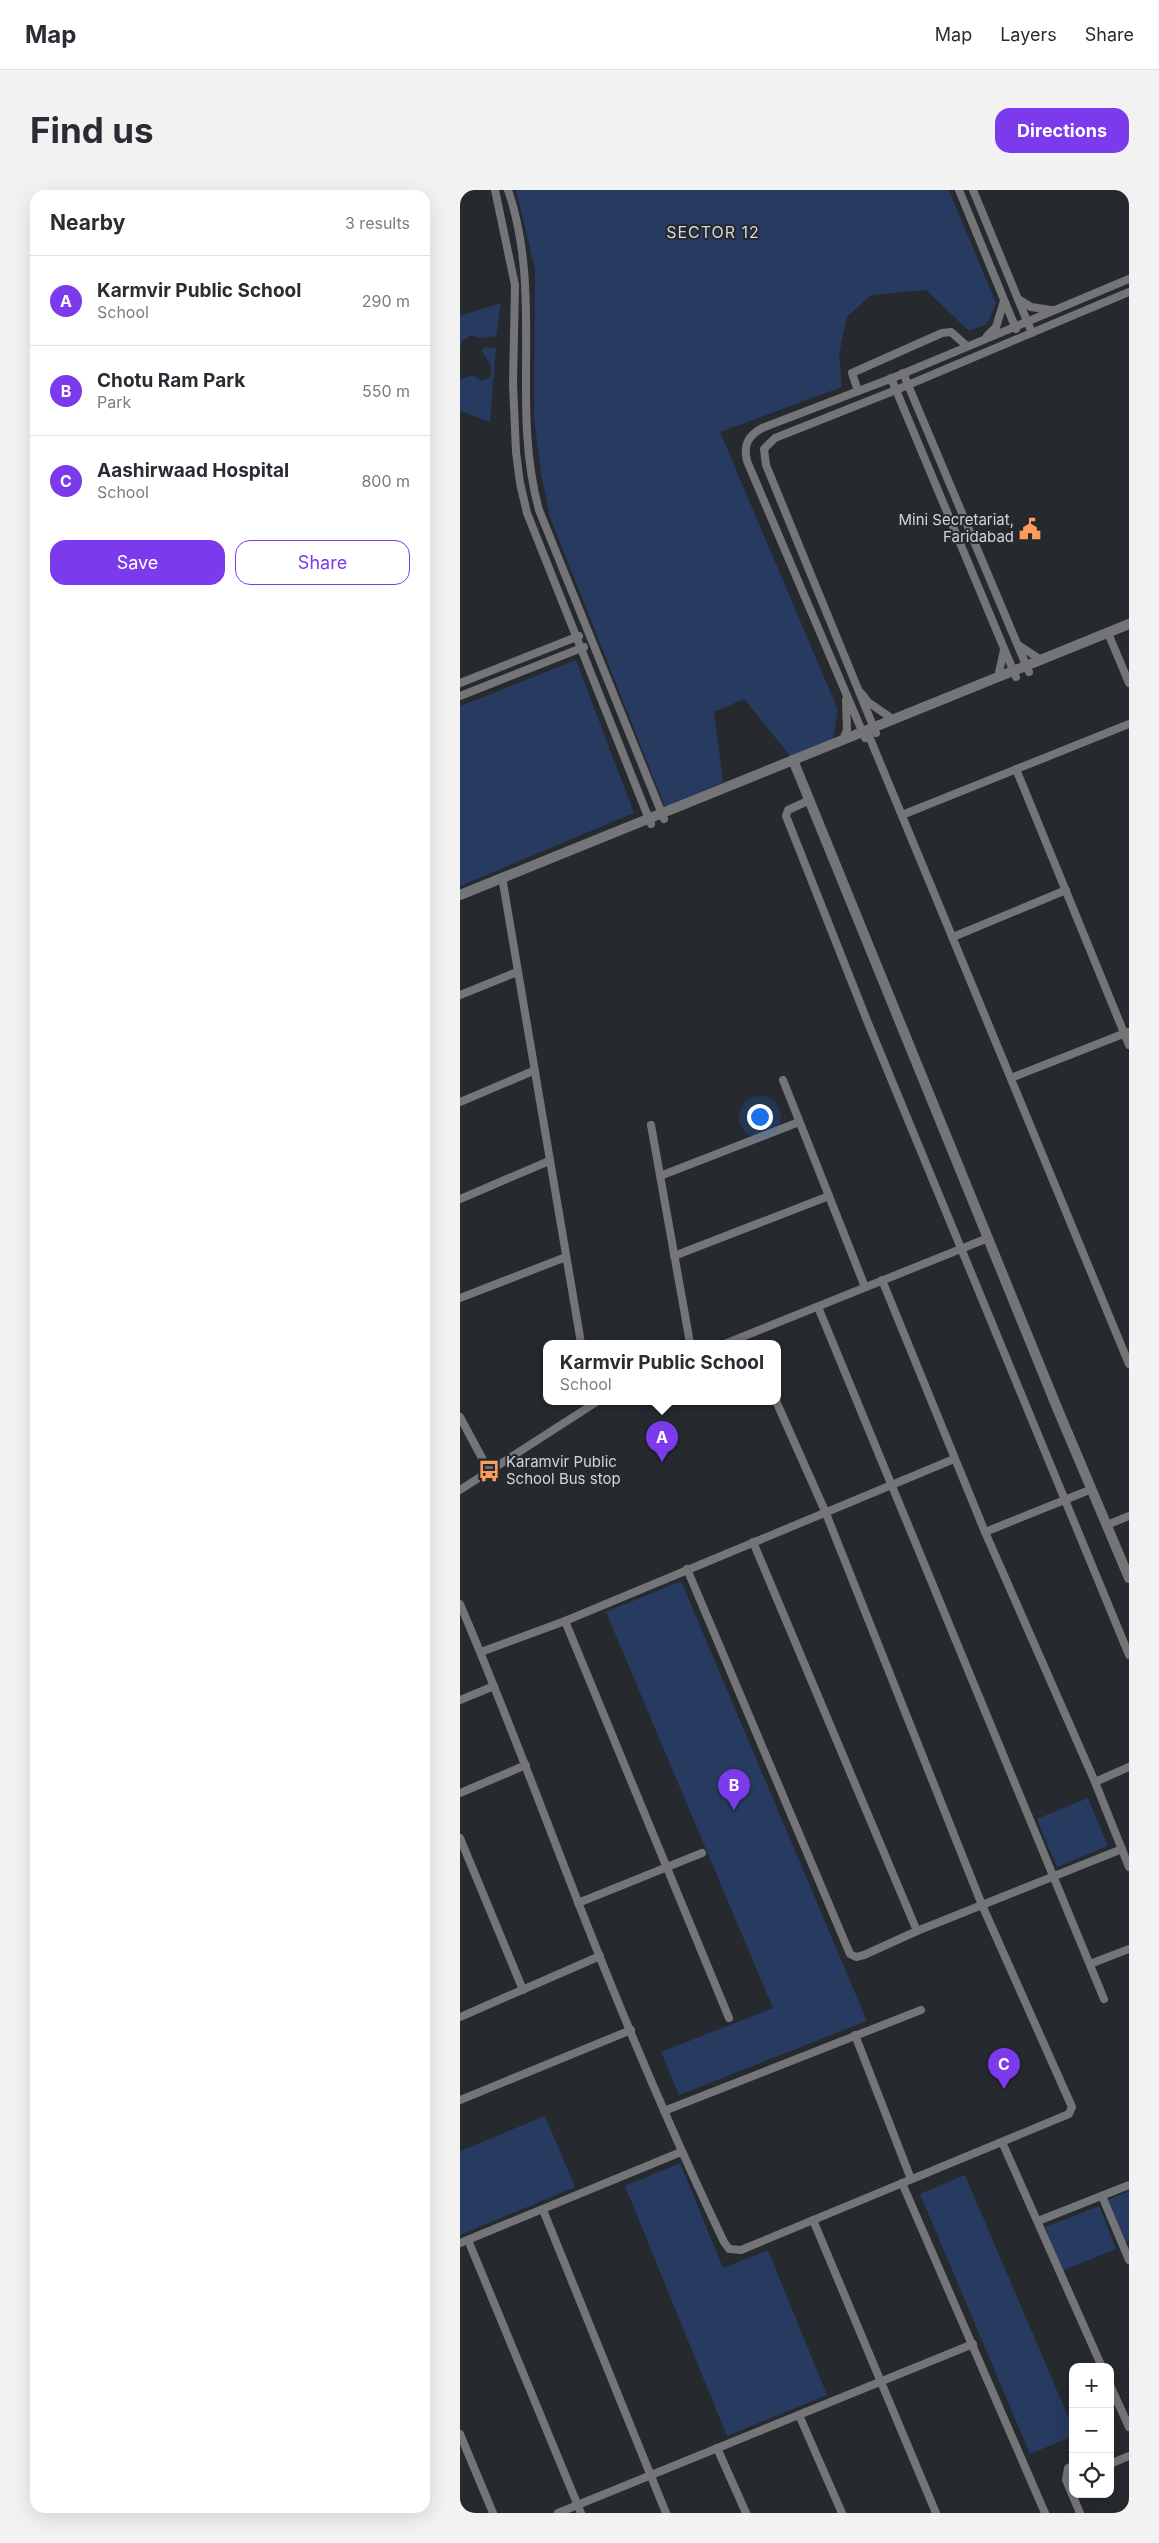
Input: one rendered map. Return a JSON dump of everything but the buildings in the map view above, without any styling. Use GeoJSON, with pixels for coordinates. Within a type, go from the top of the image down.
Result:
{"type":"FeatureCollection","features":[{"type":"Feature","properties":{"kind":"street"},"geometry":{"type":"LineString","coordinates":[[495,190],[515,285],[514,384],[516,452],[520,483],[527,513],[650,821]]}},
{"type":"Feature","properties":{"kind":"street"},"geometry":{"type":"LineString","coordinates":[[508,190],[527,290],[526,387],[527,449],[530,481],[539,510],[662,816]]}},
{"type":"Feature","properties":{"kind":"street"},"geometry":{"type":"LineString","coordinates":[[959,190],[1020,338]]}},
{"type":"Feature","properties":{"kind":"street"},"geometry":{"type":"LineString","coordinates":[[973,190],[1032,333]]}},
{"type":"Feature","properties":{"kind":"street"},"geometry":{"type":"LineString","coordinates":[[869,733],[844,687],[745,452],[746,443],[752,434],[762,428],[891,378],[1129,279]]}},
{"type":"Feature","properties":{"kind":"street"},"geometry":{"type":"LineString","coordinates":[[1129,292],[907,386],[775,438],[764,449],[766,465],[856,686],[869,733],[1129,1364]]}},
{"type":"Feature","properties":{"kind":"street"},"geometry":{"type":"LineString","coordinates":[[1018,299],[1031,307],[1054,310]]}},
{"type":"Feature","properties":{"kind":"street"},"geometry":{"type":"LineString","coordinates":[[984,340],[996,327],[1002,313],[1004,300]]}},
{"type":"Feature","properties":{"kind":"street"},"geometry":{"type":"LineString","coordinates":[[858,391],[852,373],[942,333],[951,332],[968,346]]}},
{"type":"Feature","properties":{"kind":"street"},"geometry":{"type":"LineString","coordinates":[[903,373],[1028,669]]}},
{"type":"Feature","properties":{"kind":"street"},"geometry":{"type":"LineString","coordinates":[[891,378],[1015,674]]}},
{"type":"Feature","properties":{"kind":"street"},"geometry":{"type":"LineString","coordinates":[[460,895],[502,881],[1028,669],[1109,636],[1129,624]]}},
{"type":"Feature","properties":{"kind":"street"},"geometry":{"type":"LineString","coordinates":[[1028,669],[1041,660],[1109,636],[1129,631]]}},
{"type":"Feature","properties":{"kind":"street"},"geometry":{"type":"LineString","coordinates":[[460,683],[588,632]]}},
{"type":"Feature","properties":{"kind":"street"},"geometry":{"type":"LineString","coordinates":[[1109,636],[1129,683]]}},
{"type":"Feature","properties":{"kind":"street"},"geometry":{"type":"LineString","coordinates":[[460,696],[593,644]]}},
{"type":"Feature","properties":{"kind":"street"},"geometry":{"type":"LineString","coordinates":[[1018,645],[1041,660]]}},
{"type":"Feature","properties":{"kind":"street"},"geometry":{"type":"LineString","coordinates":[[998,677],[1004,648]]}},
{"type":"Feature","properties":{"kind":"street"},"geometry":{"type":"LineString","coordinates":[[795,763],[843,740],[869,733],[894,720],[998,677],[1015,674]]}},
{"type":"Feature","properties":{"kind":"street"},"geometry":{"type":"LineString","coordinates":[[856,686],[868,702],[894,720]]}},
{"type":"Feature","properties":{"kind":"street"},"geometry":{"type":"LineString","coordinates":[[843,740],[847,730],[844,687]]}},
{"type":"Feature","properties":{"kind":"street"},"geometry":{"type":"LineString","coordinates":[[902,815],[1129,724]]}},
{"type":"Feature","properties":{"kind":"street"},"geometry":{"type":"LineString","coordinates":[[795,763],[988,1238],[1129,1578]]}},
{"type":"Feature","properties":{"kind":"street"},"geometry":{"type":"LineString","coordinates":[[1016,769],[1127,1033],[1129,1045]]}},
{"type":"Feature","properties":{"kind":"street"},"geometry":{"type":"LineString","coordinates":[[810,800],[788,810],[786,816],[961,1249],[1129,1655]]}},
{"type":"Feature","properties":{"kind":"street"},"geometry":{"type":"LineString","coordinates":[[460,902],[502,881]]}},
{"type":"Feature","properties":{"kind":"street"},"geometry":{"type":"LineString","coordinates":[[502,881],[533,1072],[580,1340]]}},
{"type":"Feature","properties":{"kind":"street"},"geometry":{"type":"LineString","coordinates":[[953,937],[1066,890]]}},
{"type":"Feature","properties":{"kind":"street"},"geometry":{"type":"LineString","coordinates":[[460,995],[517,972]]}},
{"type":"Feature","properties":{"kind":"street"},"geometry":{"type":"LineString","coordinates":[[1011,1078],[1127,1033]]}},
{"type":"Feature","properties":{"kind":"street"},"geometry":{"type":"LineString","coordinates":[[460,1102],[533,1072]]}},
{"type":"Feature","properties":{"kind":"street"},"geometry":{"type":"LineString","coordinates":[[783,1080],[865,1287]]}},
{"type":"Feature","properties":{"kind":"street"},"geometry":{"type":"LineString","coordinates":[[660,1176],[799,1122]]}},
{"type":"Feature","properties":{"kind":"street"},"geometry":{"type":"LineString","coordinates":[[651,1125],[689,1340]]}},
{"type":"Feature","properties":{"kind":"street"},"geometry":{"type":"LineString","coordinates":[[460,1199],[549,1161]]}},
{"type":"Feature","properties":{"kind":"street"},"geometry":{"type":"LineString","coordinates":[[674,1256],[829,1196]]}},
{"type":"Feature","properties":{"kind":"street"},"geometry":{"type":"LineString","coordinates":[[749,1339],[865,1287],[988,1238]]}},
{"type":"Feature","properties":{"kind":"street"},"geometry":{"type":"LineString","coordinates":[[460,1298],[566,1257]]}},
{"type":"Feature","properties":{"kind":"street"},"geometry":{"type":"LineString","coordinates":[[882,1280],[954,1459],[1129,1867]]}},
{"type":"Feature","properties":{"kind":"street"},"geometry":{"type":"LineString","coordinates":[[818,1307],[1104,1999]]}},
{"type":"Feature","properties":{"kind":"street"},"geometry":{"type":"LineString","coordinates":[[460,1490],[588,1405]]}},
{"type":"Feature","properties":{"kind":"street"},"geometry":{"type":"LineString","coordinates":[[460,1604],[526,1765],[578,1903],[681,2152],[729,2249],[741,2250],[1069,2114],[1072,2106],[982,1905],[824,1511],[778,1405]]}},
{"type":"Feature","properties":{"kind":"street"},"geometry":{"type":"LineString","coordinates":[[460,1417],[489,1471]]}},
{"type":"Feature","properties":{"kind":"street"},"geometry":{"type":"LineString","coordinates":[[481,1652],[565,1621],[824,1511],[954,1459]]}},
{"type":"Feature","properties":{"kind":"street"},"geometry":{"type":"LineString","coordinates":[[985,1532],[1092,1490]]}},
{"type":"Feature","properties":{"kind":"street"},"geometry":{"type":"LineString","coordinates":[[1107,1525],[1129,1516]]}},
{"type":"Feature","properties":{"kind":"street"},"geometry":{"type":"LineString","coordinates":[[753,1542],[917,1931]]}},
{"type":"Feature","properties":{"kind":"street"},"geometry":{"type":"LineString","coordinates":[[687,1569],[850,1954],[856,1958],[917,1931],[1122,1849]]}},
{"type":"Feature","properties":{"kind":"street"},"geometry":{"type":"LineString","coordinates":[[565,1621],[729,2018]]}},
{"type":"Feature","properties":{"kind":"street"},"geometry":{"type":"LineString","coordinates":[[460,1700],[494,1686]]}},
{"type":"Feature","properties":{"kind":"street"},"geometry":{"type":"LineString","coordinates":[[460,1793],[526,1765]]}},
{"type":"Feature","properties":{"kind":"street"},"geometry":{"type":"LineString","coordinates":[[1094,1782],[1129,1767]]}},
{"type":"Feature","properties":{"kind":"street"},"geometry":{"type":"LineString","coordinates":[[460,1838],[522,1990]]}},
{"type":"Feature","properties":{"kind":"street"},"geometry":{"type":"LineString","coordinates":[[578,1903],[702,1853]]}},
{"type":"Feature","properties":{"kind":"street"},"geometry":{"type":"LineString","coordinates":[[1090,1964],[1129,1948]]}},
{"type":"Feature","properties":{"kind":"street"},"geometry":{"type":"LineString","coordinates":[[460,2017],[600,1956]]}},
{"type":"Feature","properties":{"kind":"street"},"geometry":{"type":"LineString","coordinates":[[664,2111],[921,2010]]}},
{"type":"Feature","properties":{"kind":"street"},"geometry":{"type":"LineString","coordinates":[[460,2100],[631,2030]]}},
{"type":"Feature","properties":{"kind":"street"},"geometry":{"type":"LineString","coordinates":[[855,2035],[911,2179]]}},
{"type":"Feature","properties":{"kind":"street"},"geometry":{"type":"LineString","coordinates":[[1002,2142],[1100,2363]]}},
{"type":"Feature","properties":{"kind":"street"},"geometry":{"type":"LineString","coordinates":[[460,2243],[681,2152]]}},
{"type":"Feature","properties":{"kind":"street"},"geometry":{"type":"LineString","coordinates":[[902,2183],[1045,2513]]}},
{"type":"Feature","properties":{"kind":"street"},"geometry":{"type":"LineString","coordinates":[[1038,2222],[1129,2185]]}},
{"type":"Feature","properties":{"kind":"street"},"geometry":{"type":"LineString","coordinates":[[1102,2196],[1129,2260]]}},
{"type":"Feature","properties":{"kind":"street"},"geometry":{"type":"LineString","coordinates":[[543,2210],[666,2513]]}},
{"type":"Feature","properties":{"kind":"street"},"geometry":{"type":"LineString","coordinates":[[813,2220],[936,2513]]}},
{"type":"Feature","properties":{"kind":"street"},"geometry":{"type":"LineString","coordinates":[[468,2240],[581,2513]]}},
{"type":"Feature","properties":{"kind":"street"},"geometry":{"type":"LineString","coordinates":[[558,2513],[973,2344]]}},
{"type":"Feature","properties":{"kind":"street"},"geometry":{"type":"LineString","coordinates":[[1114,2394],[1129,2427]]}},
{"type":"Feature","properties":{"kind":"street"},"geometry":{"type":"LineString","coordinates":[[800,2415],[842,2513]]}},
{"type":"Feature","properties":{"kind":"street"},"geometry":{"type":"LineString","coordinates":[[460,2434],[493,2513]]}},
{"type":"Feature","properties":{"kind":"street"},"geometry":{"type":"LineString","coordinates":[[717,2448],[746,2513]]}},
{"type":"Feature","properties":{"kind":"street"},"geometry":{"type":"LineString","coordinates":[[1114,2462],[1129,2456]]}},
{"type":"Feature","properties":{"kind":"street"},"geometry":{"type":"LineString","coordinates":[[1069,2468],[1066,2472],[1066,2480],[1069,2487]]}},
{"type":"Feature","properties":{"kind":"street"},"geometry":{"type":"LineString","coordinates":[[1074,2498],[1080,2513]]}},
{"type":"Feature","properties":{"kind":"shaded area"},"geometry":{"type":"Polygon","coordinates":[[[516,190],[949,190],[996,303],[987,324],[969,331],[926,290],[871,295],[847,317],[839,354],[842,387],[720,432],[838,710],[833,739],[792,758],[744,699],[714,712],[723,782],[665,807],[550,517],[541,473],[534,418],[535,269],[516,190]]]}},
{"type":"Feature","properties":{"kind":"shaded area"},"geometry":{"type":"Polygon","coordinates":[[[501,303],[496,336],[481,338],[471,335],[461,342],[460,351],[460,316],[501,303]]]}},
{"type":"Feature","properties":{"kind":"shaded area"},"geometry":{"type":"Polygon","coordinates":[[[485,347],[496,348],[490,422],[460,411],[460,380],[472,375],[482,381],[490,377],[491,366],[482,351],[485,347]]]}},
{"type":"Feature","properties":{"kind":"shaded area"},"geometry":{"type":"Polygon","coordinates":[[[576,660],[634,813],[460,886],[460,706],[576,660]]]}},
{"type":"Feature","properties":{"kind":"shaded area"},"geometry":{"type":"Polygon","coordinates":[[[681,1581],[867,2021],[679,2095],[661,2052],[773,2008],[606,1612],[681,1581]]]}},
{"type":"Feature","properties":{"kind":"shaded area"},"geometry":{"type":"Polygon","coordinates":[[[1088,1798],[1108,1846],[1057,1867],[1037,1819],[1088,1798]]]}},
{"type":"Feature","properties":{"kind":"shaded area"},"geometry":{"type":"Polygon","coordinates":[[[545,2116],[575,2187],[460,2235],[460,2151],[545,2116]]]}},
{"type":"Feature","properties":{"kind":"shaded area"},"geometry":{"type":"Polygon","coordinates":[[[680,2163],[723,2268],[768,2250],[827,2395],[727,2436],[625,2186],[680,2163]]]}},
{"type":"Feature","properties":{"kind":"shaded area"},"geometry":{"type":"Polygon","coordinates":[[[965,2175],[1069,2419],[1069,2438],[1030,2454],[920,2194],[965,2175]]]}},
{"type":"Feature","properties":{"kind":"shaded area"},"geometry":{"type":"Polygon","coordinates":[[[1129,2191],[1129,2241],[1125,2243],[1108,2200],[1129,2191]]]}},
{"type":"Feature","properties":{"kind":"shaded area"},"geometry":{"type":"Polygon","coordinates":[[[1099,2206],[1116,2249],[1062,2271],[1045,2227],[1099,2206]]]}},
{"type":"Feature","properties":{"kind":"place","name":"Mini Secretariat, Faridabad"},"geometry":{"type":"Point","coordinates":[1030,529]}},
{"type":"Feature","properties":{"kind":"place","name":"Karmvir Public School"},"geometry":{"type":"Point","coordinates":[662,1462]}},
{"type":"Feature","properties":{"kind":"place","name":"Karamvir Public School Bus stop"},"geometry":{"type":"Point","coordinates":[489,1471]}},
{"type":"Feature","properties":{"kind":"place","name":"Chotu Ram Park"},"geometry":{"type":"Point","coordinates":[734,1810]}},
{"type":"Feature","properties":{"kind":"place","name":"Aashirwaad Hospital"},"geometry":{"type":"Point","coordinates":[1004,2089]}},
{"type":"Feature","properties":{"kind":"district","name":"SECTOR 12"},"geometry":{"type":"Point","coordinates":[713,232]}}]}
